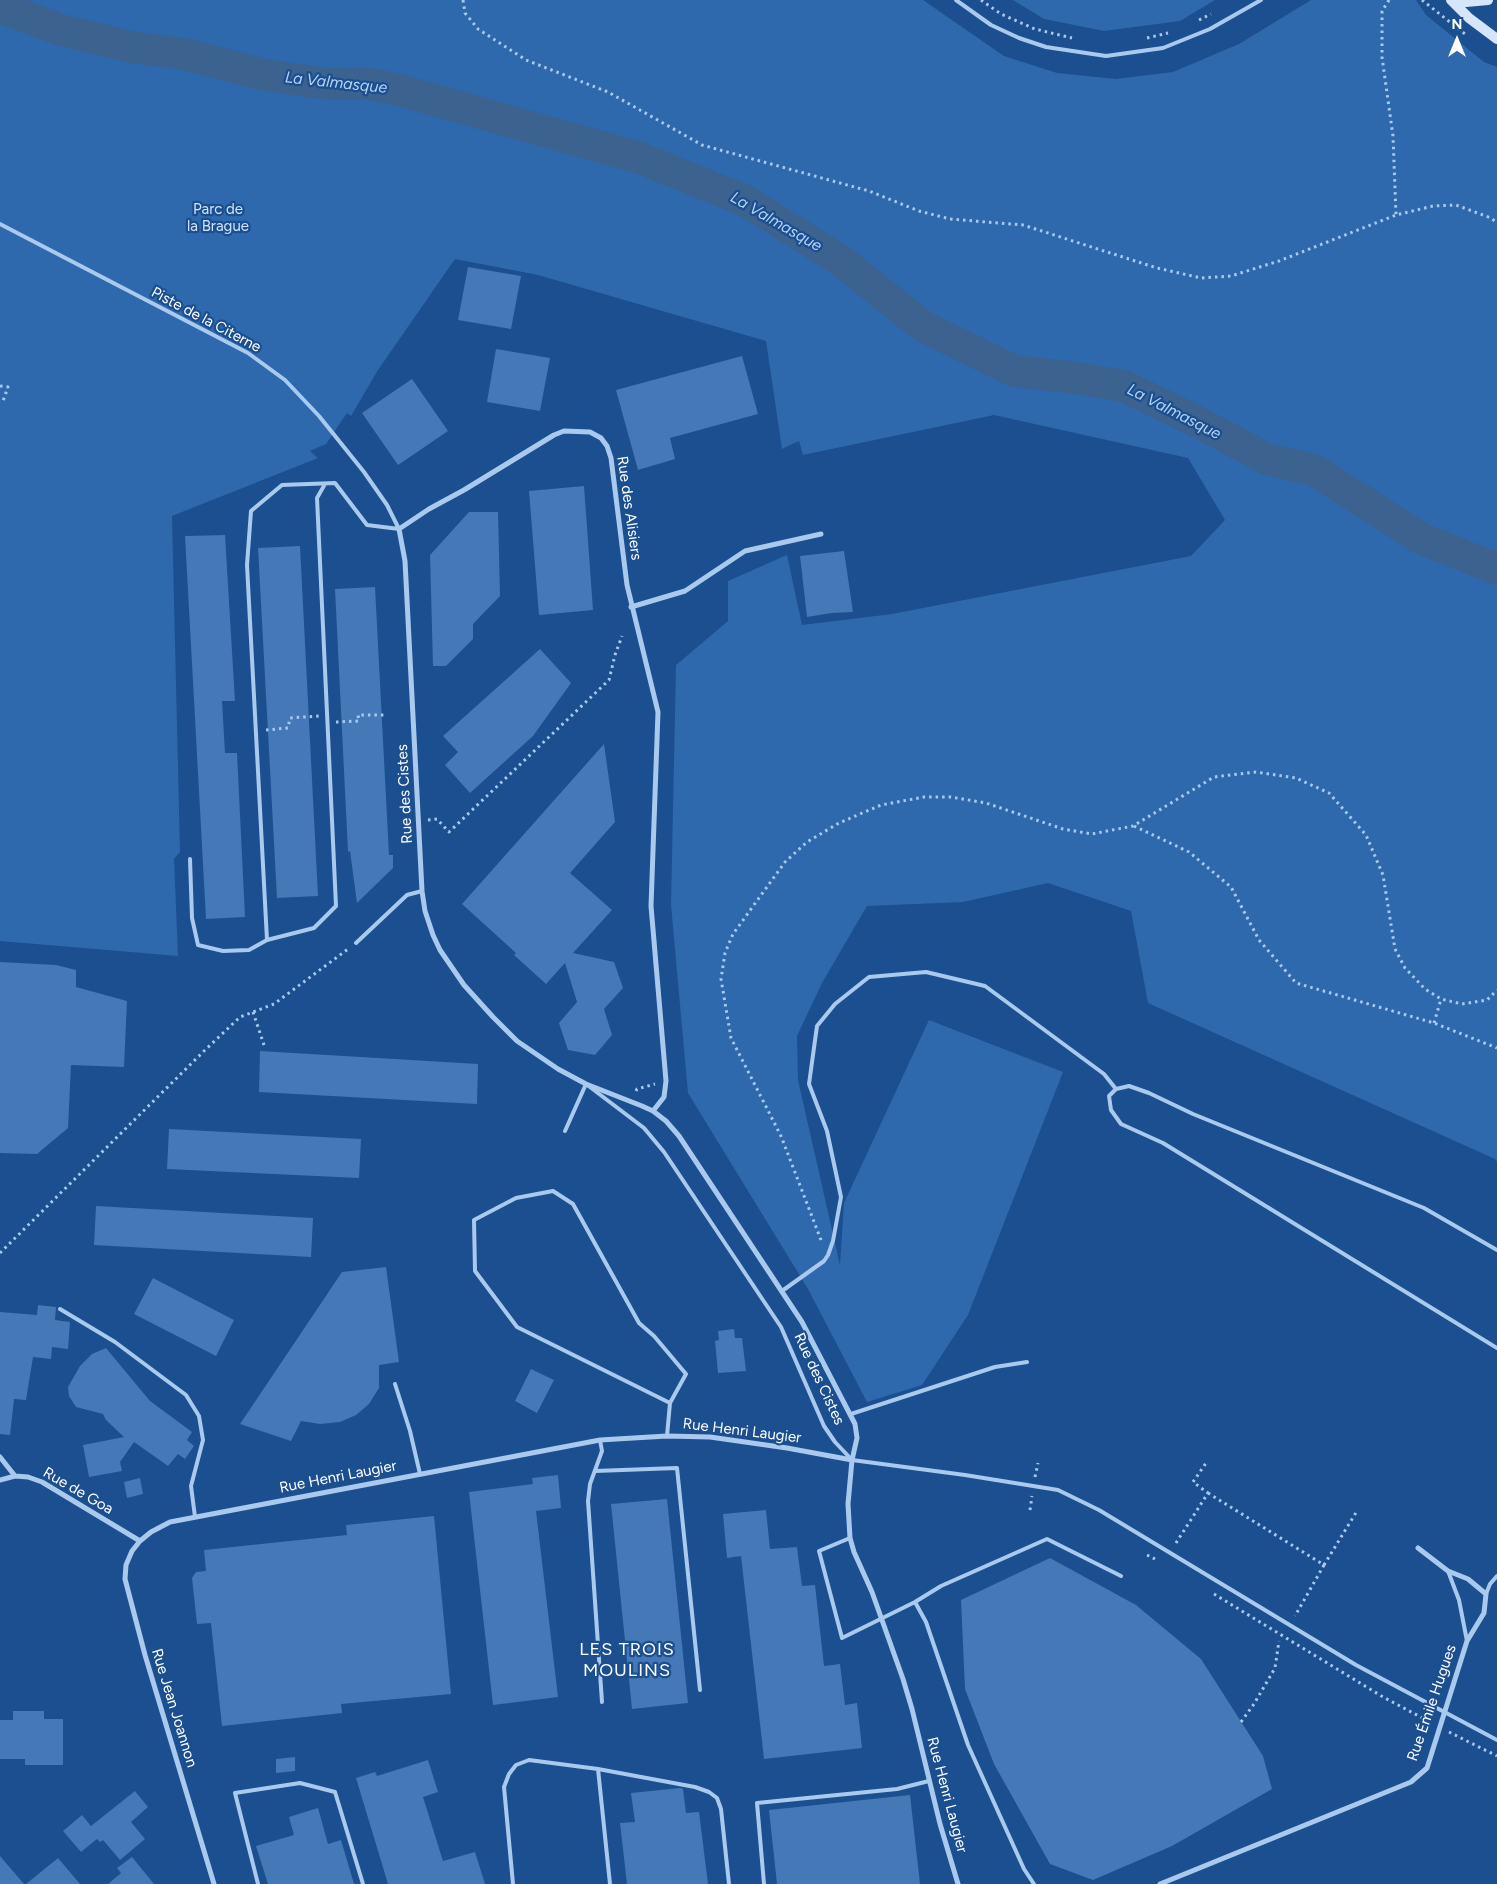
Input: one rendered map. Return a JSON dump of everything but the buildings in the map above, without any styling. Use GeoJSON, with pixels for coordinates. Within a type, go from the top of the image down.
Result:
{"type":"FeatureCollection","features":[{"type":"Feature","properties":{"kind":"main road"},"geometry":{"type":"LineString","coordinates":[[1453,0],[1466,2],[1488,0]]}},
{"type":"Feature","properties":{"kind":"main road"},"geometry":{"type":"LineString","coordinates":[[1453,0],[1469,18],[1497,39]]}},
{"type":"Feature","properties":{"kind":"street","name":"Rue des Alisiers"},"geometry":{"type":"LineString","coordinates":[[399,529],[429,509],[554,435],[564,431],[590,432],[601,438],[607,446],[612,458],[631,606],[658,712],[651,906],[666,1081],[664,1096],[654,1111]]}},
{"type":"Feature","properties":{"kind":"street","name":"Rue des Cistes"},"geometry":{"type":"LineString","coordinates":[[399,529],[405,560],[422,891],[425,911],[440,950],[464,985],[517,1041],[558,1069],[586,1084],[654,1111],[666,1121],[678,1136],[802,1322],[855,1424],[856,1438],[852,1460]]}},
{"type":"Feature","properties":{"kind":"street"},"geometry":{"type":"LineString","coordinates":[[631,606],[685,591],[745,551],[820,534]]}},
{"type":"Feature","properties":{"kind":"street","name":"Rue Henri Laugier"},"geometry":{"type":"LineString","coordinates":[[140,1541],[151,1532],[170,1522],[600,1440],[667,1436],[710,1438],[787,1448],[852,1460],[848,1504],[850,1538],[881,1618],[912,1709],[940,1824],[958,1884]]}},
{"type":"Feature","properties":{"kind":"street"},"geometry":{"type":"LineString","coordinates":[[0,1457],[15,1476]]}},
{"type":"Feature","properties":{"kind":"street","name":"Rue de Goa"},"geometry":{"type":"LineString","coordinates":[[0,1480],[15,1476],[28,1477],[42,1482],[140,1541]]}},
{"type":"Feature","properties":{"kind":"street","name":"Rue Jean Joannon"},"geometry":{"type":"LineString","coordinates":[[140,1541],[132,1551],[126,1565],[125,1579],[145,1655],[214,1884]]}},
{"type":"Feature","properties":{"kind":"street"},"geometry":{"type":"LineString","coordinates":[[1418,1548],[1448,1571],[1468,1579],[1486,1594]]}},
{"type":"Feature","properties":{"kind":"street","name":"Rue Émile Hugues"},"geometry":{"type":"LineString","coordinates":[[1160,1884],[1411,1782],[1427,1768],[1466,1641],[1484,1613],[1486,1594]]}},
{"type":"Feature","properties":{"kind":"lane"},"geometry":{"type":"LineString","coordinates":[[956,0],[991,25],[1019,38],[1046,47],[1106,56],[1163,48],[1210,29],[1261,0]]}},
{"type":"Feature","properties":{"kind":"lane","name":"Piste de la Citerne"},"geometry":{"type":"LineString","coordinates":[[0,224],[248,353],[285,380],[319,416],[364,472],[387,505],[399,529]]}},
{"type":"Feature","properties":{"kind":"lane"},"geometry":{"type":"LineString","coordinates":[[267,940],[247,565],[252,511],[282,485],[335,483],[368,524],[399,529]]}},
{"type":"Feature","properties":{"kind":"lane"},"geometry":{"type":"LineString","coordinates":[[190,859],[192,918],[198,945],[223,951],[249,950],[267,940],[314,928],[336,906],[317,498],[325,484]]}},
{"type":"Feature","properties":{"kind":"lane"},"geometry":{"type":"LineString","coordinates":[[356,943],[407,895],[422,891]]}},
{"type":"Feature","properties":{"kind":"lane"},"geometry":{"type":"LineString","coordinates":[[782,1291],[824,1261],[828,1255],[833,1241],[840,1197],[827,1131],[809,1084],[817,1026],[835,1004],[869,977],[926,972],[985,986],[1104,1074],[1116,1089]]}},
{"type":"Feature","properties":{"kind":"lane"},"geometry":{"type":"LineString","coordinates":[[565,1131],[586,1084]]}},
{"type":"Feature","properties":{"kind":"lane","name":"Rue des Cistes"},"geometry":{"type":"LineString","coordinates":[[586,1084],[644,1128],[664,1152],[781,1327],[824,1426],[835,1442],[852,1460]]}},
{"type":"Feature","properties":{"kind":"lane"},"geometry":{"type":"LineString","coordinates":[[1497,1250],[1424,1208],[1193,1114],[1149,1093],[1129,1086],[1116,1089],[1109,1096],[1111,1110],[1121,1124],[1162,1143],[1497,1348]]}},
{"type":"Feature","properties":{"kind":"lane"},"geometry":{"type":"LineString","coordinates":[[667,1436],[670,1403],[686,1374],[654,1336],[639,1323],[573,1204],[554,1191],[516,1198],[474,1220],[475,1271],[517,1327],[670,1403]]}},
{"type":"Feature","properties":{"kind":"lane"},"geometry":{"type":"LineString","coordinates":[[60,1309],[115,1342],[186,1395],[199,1416],[203,1440],[192,1486],[194,1517]]}},
{"type":"Feature","properties":{"kind":"lane"},"geometry":{"type":"LineString","coordinates":[[851,1414],[995,1367],[1027,1362]]}},
{"type":"Feature","properties":{"kind":"lane"},"geometry":{"type":"LineString","coordinates":[[395,1384],[410,1431],[420,1474]]}},
{"type":"Feature","properties":{"kind":"lane"},"geometry":{"type":"LineString","coordinates":[[600,1440],[602,1451],[594,1471],[588,1501],[602,1702]]}},
{"type":"Feature","properties":{"kind":"lane"},"geometry":{"type":"LineString","coordinates":[[852,1460],[1058,1490],[1099,1510],[1356,1665],[1497,1740]]}},
{"type":"Feature","properties":{"kind":"lane"},"geometry":{"type":"LineString","coordinates":[[594,1471],[677,1468],[700,1690]]}},
{"type":"Feature","properties":{"kind":"lane"},"geometry":{"type":"LineString","coordinates":[[850,1538],[818,1551],[842,1638],[915,1602],[940,1586],[1047,1539],[1121,1576]]}},
{"type":"Feature","properties":{"kind":"lane"},"geometry":{"type":"LineString","coordinates":[[1448,1571],[1459,1600],[1466,1641]]}},
{"type":"Feature","properties":{"kind":"lane"},"geometry":{"type":"LineString","coordinates":[[1486,1594],[1490,1584],[1497,1576]]}},
{"type":"Feature","properties":{"kind":"lane"},"geometry":{"type":"LineString","coordinates":[[915,1602],[926,1622],[968,1745],[1024,1869],[1034,1884]]}},
{"type":"Feature","properties":{"kind":"lane"},"geometry":{"type":"LineString","coordinates":[[512,1884],[504,1788],[516,1765],[530,1760],[598,1769],[695,1787],[709,1792],[717,1798],[721,1809],[729,1884]]}},
{"type":"Feature","properties":{"kind":"lane"},"geometry":{"type":"LineString","coordinates":[[598,1769],[610,1884]]}},
{"type":"Feature","properties":{"kind":"lane"},"geometry":{"type":"LineString","coordinates":[[764,1884],[757,1803],[897,1789],[929,1781]]}},
{"type":"Feature","properties":{"kind":"lane"},"geometry":{"type":"LineString","coordinates":[[258,1884],[235,1793],[300,1783],[335,1792],[362,1884]]}},
{"type":"Feature","properties":{"kind":"path"},"geometry":{"type":"LineString","coordinates":[[463,0],[465,13],[478,29],[526,60],[608,92],[702,145],[869,191],[918,212],[950,219],[1022,225],[1157,268],[1201,278],[1231,276],[1280,261],[1396,215],[1433,206],[1456,205],[1497,222]]}},
{"type":"Feature","properties":{"kind":"path"},"geometry":{"type":"LineString","coordinates":[[981,0],[1000,14],[1036,29],[1080,39]]}},
{"type":"Feature","properties":{"kind":"path"},"geometry":{"type":"LineString","coordinates":[[1389,0],[1382,11],[1382,57],[1393,136],[1396,215]]}},
{"type":"Feature","properties":{"kind":"path"},"geometry":{"type":"LineString","coordinates":[[1194,22],[1218,10]]}},
{"type":"Feature","properties":{"kind":"path"},"geometry":{"type":"LineString","coordinates":[[1144,38],[1169,32]]}},
{"type":"Feature","properties":{"kind":"path"},"geometry":{"type":"LineString","coordinates":[[0,386],[8,388],[3,401],[0,402]]}},
{"type":"Feature","properties":{"kind":"path"},"geometry":{"type":"LineString","coordinates":[[419,820],[437,820],[450,832],[609,680],[614,655],[622,636]]}},
{"type":"Feature","properties":{"kind":"path"},"geometry":{"type":"LineString","coordinates":[[328,722],[359,721],[358,715],[384,715]]}},
{"type":"Feature","properties":{"kind":"path"},"geometry":{"type":"LineString","coordinates":[[256,730],[288,728],[290,718],[327,716]]}},
{"type":"Feature","properties":{"kind":"path"},"geometry":{"type":"LineString","coordinates":[[828,1255],[781,1136],[731,1038],[721,980],[725,953],[733,934],[785,862],[807,842],[839,823],[881,805],[924,797],[951,797],[986,802],[1062,828],[1092,834],[1133,826],[1214,777],[1256,772],[1296,778],[1329,793],[1366,836],[1382,875],[1395,949],[1405,968],[1425,989],[1442,998],[1462,1004],[1487,1000],[1497,990]]}},
{"type":"Feature","properties":{"kind":"path"},"geometry":{"type":"LineString","coordinates":[[1133,826],[1189,852],[1231,887],[1260,940],[1296,983],[1434,1023],[1497,1048]]}},
{"type":"Feature","properties":{"kind":"path"},"geometry":{"type":"LineString","coordinates":[[0,1253],[240,1017],[274,1004],[356,943]]}},
{"type":"Feature","properties":{"kind":"path"},"geometry":{"type":"LineString","coordinates":[[1434,1023],[1442,998]]}},
{"type":"Feature","properties":{"kind":"path"},"geometry":{"type":"LineString","coordinates":[[253,1012],[264,1045]]}},
{"type":"Feature","properties":{"kind":"path"},"geometry":{"type":"LineString","coordinates":[[630,1100],[637,1089],[655,1084]]}},
{"type":"Feature","properties":{"kind":"path"},"geometry":{"type":"LineString","coordinates":[[1206,1463],[1193,1482],[1324,1565]]}},
{"type":"Feature","properties":{"kind":"path"},"geometry":{"type":"LineString","coordinates":[[1176,1543],[1208,1492]]}},
{"type":"Feature","properties":{"kind":"path"},"geometry":{"type":"LineString","coordinates":[[1295,1616],[1357,1511]]}},
{"type":"Feature","properties":{"kind":"path"},"geometry":{"type":"LineString","coordinates":[[1147,1554],[1163,1563]]}},
{"type":"Feature","properties":{"kind":"path"},"geometry":{"type":"LineString","coordinates":[[1208,1591],[1383,1697],[1430,1722]]}},
{"type":"Feature","properties":{"kind":"path"},"geometry":{"type":"LineString","coordinates":[[1241,1722],[1275,1668],[1280,1641]]}},
{"type":"Feature","properties":{"kind":"path"},"geometry":{"type":"LineString","coordinates":[[1449,1732],[1497,1756]]}},
{"type":"Feature","properties":{"kind":"green space","name":"Parc de la Brague"},"geometry":{"type":"Polygon","coordinates":[[[0,0],[923,0],[1004,56],[1057,73],[1116,79],[1173,72],[1239,44],[1311,0],[1416,0],[1426,15],[1484,62],[1497,67],[1497,1162],[1495,1159],[1148,1003],[1131,911],[1048,883],[963,902],[867,906],[822,983],[797,1036],[798,1080],[840,1265],[844,1203],[929,1020],[1063,1072],[968,1315],[922,1385],[867,1402],[808,1289],[688,1093],[671,905],[676,665],[728,621],[728,581],[787,555],[802,625],[892,614],[1191,556],[1225,520],[1188,458],[994,415],[803,455],[799,441],[782,449],[766,341],[538,275],[455,259],[378,370],[351,416],[347,413],[326,444],[310,451],[318,458],[172,516],[180,852],[174,859],[178,956],[0,941],[0,0]]]}},
{"type":"Feature","properties":{"kind":"green space"},"geometry":{"type":"Polygon","coordinates":[[[1013,0],[1215,0],[1180,21],[1104,31],[1044,19],[1013,0]]]}},
{"type":"Feature","properties":{"kind":"waterway","name":"La Valmasque"},"geometry":{"type":"LineString","coordinates":[[0,7],[61,30],[131,47],[184,54],[265,75],[328,84],[370,84],[399,90],[640,158],[746,201],[840,260],[924,327],[1014,371],[1124,386],[1190,418],[1267,459],[1314,470],[1422,539],[1497,569]]}},
{"type":"Feature","properties":{"kind":"district","name":"LES TROIS MOULINS"},"geometry":{"type":"Point","coordinates":[627,1660]}}]}
